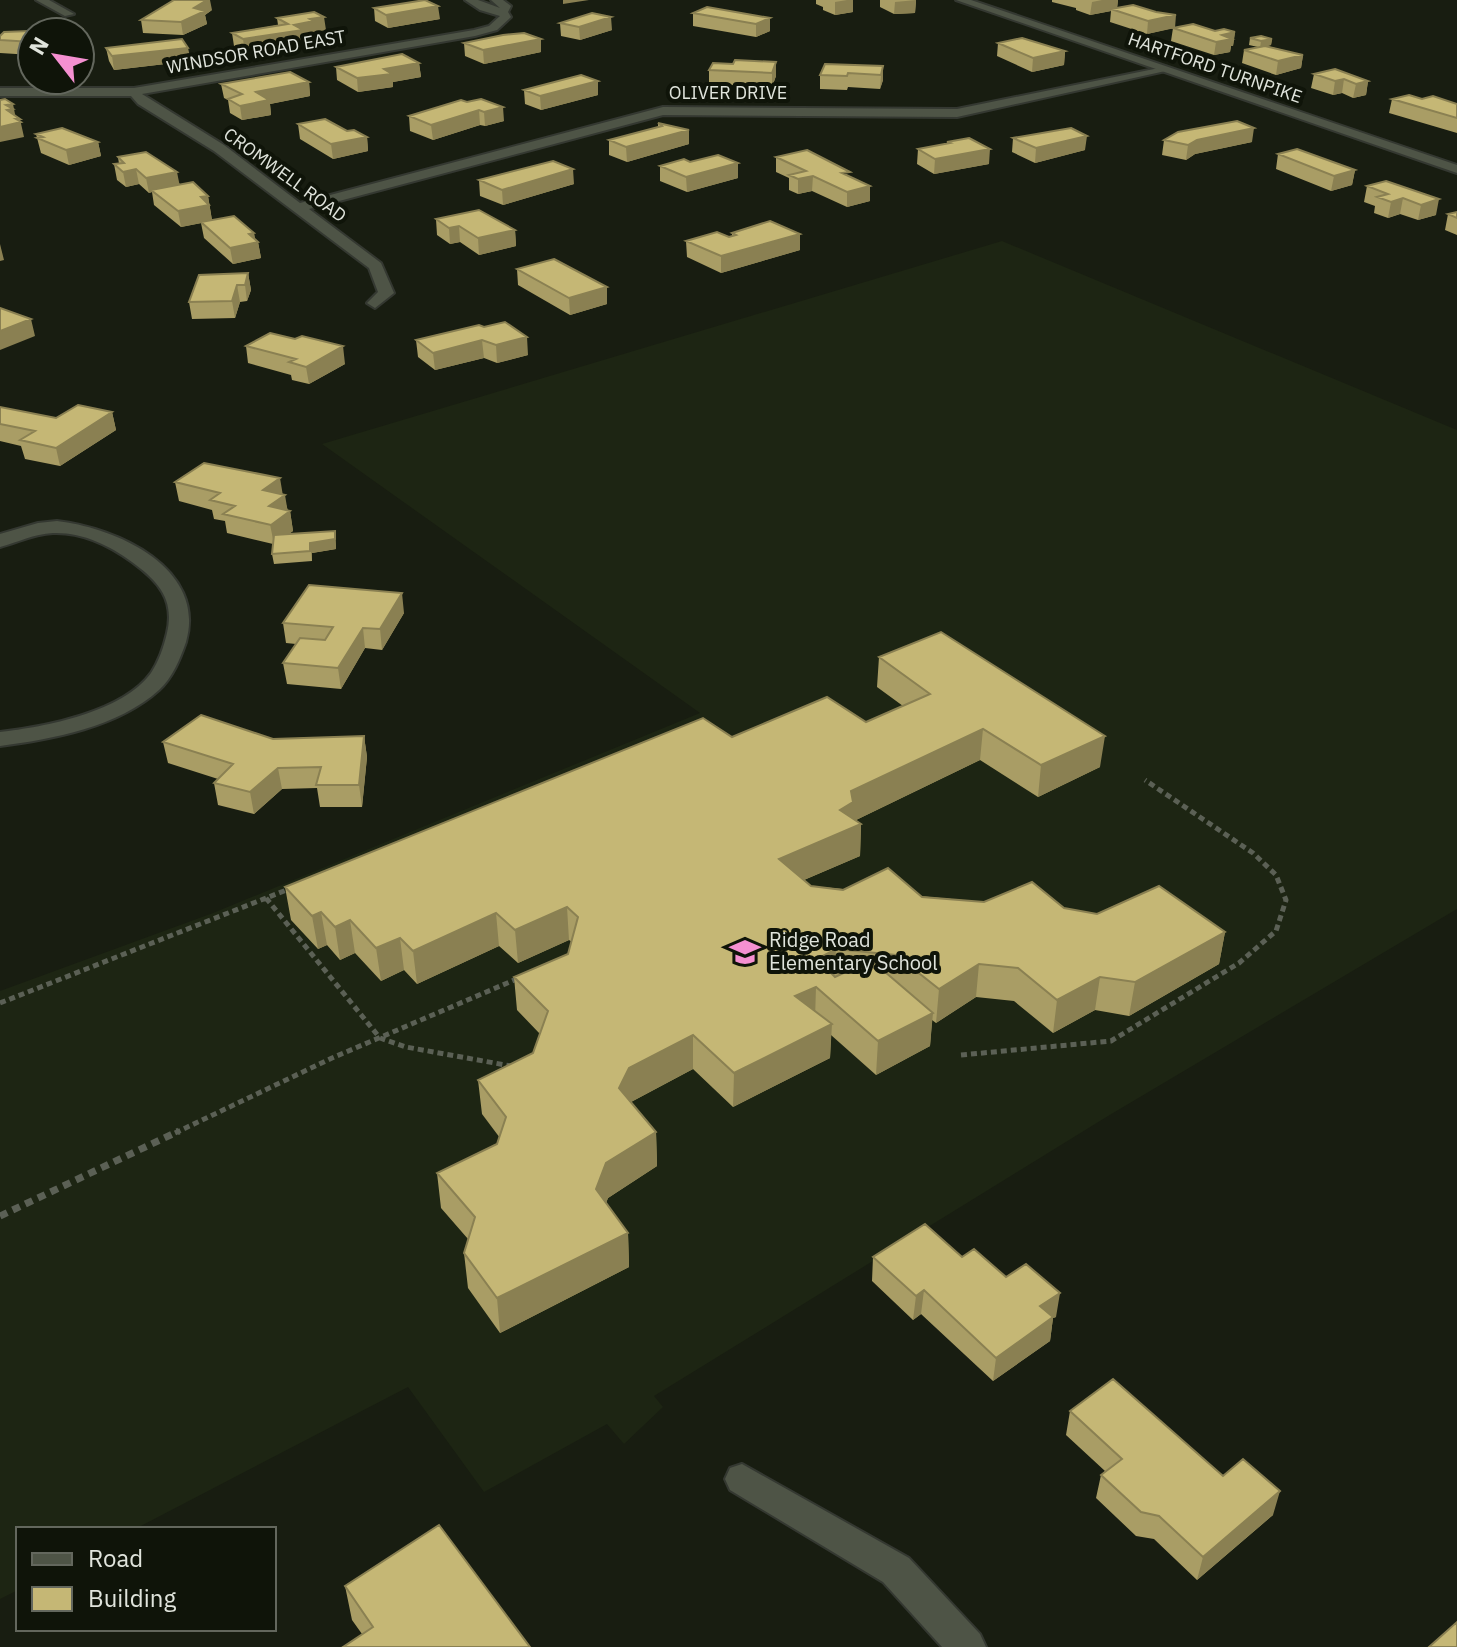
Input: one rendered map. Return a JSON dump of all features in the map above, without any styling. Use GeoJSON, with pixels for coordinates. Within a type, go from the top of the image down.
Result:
{"type":"FeatureCollection","features":[{"type":"Feature","properties":{"kind":"street"},"geometry":{"type":"LineString","coordinates":[[41,0],[69,14]]}},
{"type":"Feature","properties":{"kind":"street"},"geometry":{"type":"LineString","coordinates":[[470,0],[484,8],[503,12],[506,6],[496,0]]}},
{"type":"Feature","properties":{"kind":"street","name":"HARTFORD TURNPIKE"},"geometry":{"type":"LineString","coordinates":[[961,0],[1457,169]]}},
{"type":"Feature","properties":{"kind":"street","name":"WINDSOR ROAD EAST"},"geometry":{"type":"LineString","coordinates":[[0,92],[134,92],[475,33],[502,23],[506,17],[503,12]]}},
{"type":"Feature","properties":{"kind":"street","name":"OLIVER DRIVE"},"geometry":{"type":"LineString","coordinates":[[300,207],[663,111],[957,113],[1164,70]]}},
{"type":"Feature","properties":{"kind":"street","name":"CROMWELL ROAD"},"geometry":{"type":"LineString","coordinates":[[134,92],[142,101],[219,148],[376,266],[386,293],[375,303]]}},
{"type":"Feature","properties":{"kind":"street"},"geometry":{"type":"LineString","coordinates":[[0,541],[20,532],[44,527],[80,529],[104,535],[123,544],[160,575],[178,600],[180,614],[169,663],[152,685],[129,702],[44,732],[0,739]]}},
{"type":"Feature","properties":{"kind":"street"},"geometry":{"type":"LineString","coordinates":[[742,1479],[896,1570],[967,1647]]}},
{"type":"Feature","properties":{"kind":"path"},"geometry":{"type":"LineString","coordinates":[[961,1055],[1111,1041],[1239,963],[1276,931],[1286,900],[1276,875],[1253,853],[1145,780]]}},
{"type":"Feature","properties":{"kind":"path"},"geometry":{"type":"LineString","coordinates":[[0,1003],[295,886]]}},
{"type":"Feature","properties":{"kind":"path"},"geometry":{"type":"LineString","coordinates":[[266,898],[380,1038],[406,1047],[527,1069]]}},
{"type":"Feature","properties":{"kind":"path"},"geometry":{"type":"LineString","coordinates":[[0,1216],[130,1152],[523,976]]}},
{"type":"Feature","properties":{"kind":"shaded area","name":"Ridge Road Elementary School"},"geometry":{"type":"Polygon","coordinates":[[[1002,241],[1457,430],[1457,909],[1108,1116],[654,1396],[663,1407],[624,1444],[607,1424],[484,1492],[408,1387],[139,1527],[16,1527],[16,1591],[0,1599],[0,991],[213,913],[700,713],[322,444],[1002,241]]]}},
{"type":"Feature","properties":{"kind":"building"},"geometry":{"type":"Polygon","coordinates":[[[174,0],[207,0],[194,8],[205,11],[181,22],[141,20],[174,0]]]}},
{"type":"Feature","properties":{"kind":"building"},"geometry":{"type":"Polygon","coordinates":[[[425,0],[438,6],[386,15],[374,8],[425,0]]]}},
{"type":"Feature","properties":{"kind":"building"},"geometry":{"type":"Polygon","coordinates":[[[1133,5],[1176,15],[1148,21],[1111,9],[1133,5]]]}},
{"type":"Feature","properties":{"kind":"building"},"geometry":{"type":"Polygon","coordinates":[[[707,7],[770,18],[756,24],[693,13],[707,7]]]}},
{"type":"Feature","properties":{"kind":"building"},"geometry":{"type":"Polygon","coordinates":[[[314,12],[324,17],[294,25],[303,30],[243,39],[232,33],[288,24],[277,18],[314,12]]]}},
{"type":"Feature","properties":{"kind":"building"},"geometry":{"type":"Polygon","coordinates":[[[592,13],[611,17],[579,27],[560,23],[592,13]]]}},
{"type":"Feature","properties":{"kind":"building"},"geometry":{"type":"Polygon","coordinates":[[[1193,24],[1215,31],[1224,29],[1235,32],[1222,35],[1232,39],[1216,42],[1173,28],[1193,24]]]}},
{"type":"Feature","properties":{"kind":"building"},"geometry":{"type":"Polygon","coordinates":[[[4,32],[16,32],[16,41],[0,40],[4,32]]]}},
{"type":"Feature","properties":{"kind":"building"},"geometry":{"type":"Polygon","coordinates":[[[524,33],[541,39],[483,50],[464,43],[503,35],[524,33]]]}},
{"type":"Feature","properties":{"kind":"building"},"geometry":{"type":"Polygon","coordinates":[[[1261,36],[1272,39],[1261,41],[1250,38],[1261,36]]]}},
{"type":"Feature","properties":{"kind":"building"},"geometry":{"type":"Polygon","coordinates":[[[1022,38],[1065,51],[1033,58],[998,43],[1022,38]]]}},
{"type":"Feature","properties":{"kind":"building"},"geometry":{"type":"Polygon","coordinates":[[[182,39],[188,48],[112,56],[106,48],[182,39]]]}},
{"type":"Feature","properties":{"kind":"building"},"geometry":{"type":"Polygon","coordinates":[[[1265,46],[1303,55],[1278,61],[1244,50],[1265,46]]]}},
{"type":"Feature","properties":{"kind":"building"},"geometry":{"type":"Polygon","coordinates":[[[402,54],[419,63],[384,69],[392,74],[357,78],[336,67],[402,54]]]}},
{"type":"Feature","properties":{"kind":"building"},"geometry":{"type":"Polygon","coordinates":[[[735,60],[776,62],[772,73],[709,70],[713,63],[733,64],[735,60]]]}},
{"type":"Feature","properties":{"kind":"building"},"geometry":{"type":"Polygon","coordinates":[[[825,64],[883,66],[881,75],[820,75],[825,64]]]}},
{"type":"Feature","properties":{"kind":"building"},"geometry":{"type":"Polygon","coordinates":[[[1335,69],[1368,81],[1356,84],[1314,74],[1335,69]]]}},
{"type":"Feature","properties":{"kind":"building"},"geometry":{"type":"Polygon","coordinates":[[[290,72],[309,82],[256,92],[269,100],[240,106],[228,99],[242,94],[221,84],[290,72]]]}},
{"type":"Feature","properties":{"kind":"building"},"geometry":{"type":"Polygon","coordinates":[[[581,75],[598,81],[540,96],[524,90],[581,75]]]}},
{"type":"Feature","properties":{"kind":"building"},"geometry":{"type":"Polygon","coordinates":[[[1409,95],[1422,99],[1433,96],[1457,104],[1457,118],[1392,99],[1409,95]]]}},
{"type":"Feature","properties":{"kind":"building"},"geometry":{"type":"Polygon","coordinates":[[[5,99],[13,104],[6,105],[13,109],[7,110],[21,122],[0,127],[0,100],[5,99]]]}},
{"type":"Feature","properties":{"kind":"building"},"geometry":{"type":"Polygon","coordinates":[[[481,99],[503,107],[484,112],[479,110],[431,125],[409,116],[461,100],[481,99]]]}},
{"type":"Feature","properties":{"kind":"building"},"geometry":{"type":"Polygon","coordinates":[[[325,119],[367,137],[331,144],[298,124],[325,119]]]}},
{"type":"Feature","properties":{"kind":"building"},"geometry":{"type":"Polygon","coordinates":[[[1237,121],[1254,128],[1197,140],[1188,145],[1164,140],[1178,132],[1237,121]]]}},
{"type":"Feature","properties":{"kind":"building"},"geometry":{"type":"Polygon","coordinates":[[[658,123],[689,130],[626,147],[609,140],[662,126],[658,123]]]}},
{"type":"Feature","properties":{"kind":"building"},"geometry":{"type":"Polygon","coordinates":[[[62,128],[98,142],[66,150],[37,138],[43,137],[36,134],[62,128]]]}},
{"type":"Feature","properties":{"kind":"building"},"geometry":{"type":"Polygon","coordinates":[[[1071,128],[1087,136],[1036,148],[1013,138],[1071,128]]]}},
{"type":"Feature","properties":{"kind":"building"},"geometry":{"type":"Polygon","coordinates":[[[969,138],[990,149],[935,159],[918,149],[950,143],[947,142],[969,138]]]}},
{"type":"Feature","properties":{"kind":"building"},"geometry":{"type":"Polygon","coordinates":[[[1297,149],[1355,170],[1334,176],[1278,154],[1297,149]]]}},
{"type":"Feature","properties":{"kind":"building"},"geometry":{"type":"Polygon","coordinates":[[[807,150],[850,172],[842,173],[870,186],[847,192],[813,176],[798,179],[789,175],[806,171],[776,157],[807,150]]]}},
{"type":"Feature","properties":{"kind":"building"},"geometry":{"type":"Polygon","coordinates":[[[146,152],[177,172],[146,178],[136,169],[123,172],[114,164],[124,163],[118,157],[146,152]]]}},
{"type":"Feature","properties":{"kind":"building"},"geometry":{"type":"Polygon","coordinates":[[[718,155],[738,163],[686,177],[660,166],[684,159],[690,162],[718,155]]]}},
{"type":"Feature","properties":{"kind":"building"},"geometry":{"type":"Polygon","coordinates":[[[553,161],[573,169],[502,190],[479,180],[553,161]]]}},
{"type":"Feature","properties":{"kind":"building"},"geometry":{"type":"Polygon","coordinates":[[[1386,181],[1439,199],[1421,205],[1403,198],[1391,202],[1377,197],[1388,194],[1367,186],[1386,181]]]}},
{"type":"Feature","properties":{"kind":"building"},"geometry":{"type":"Polygon","coordinates":[[[193,182],[208,196],[201,197],[209,205],[178,211],[151,190],[193,182]]]}},
{"type":"Feature","properties":{"kind":"building"},"geometry":{"type":"Polygon","coordinates":[[[479,210],[515,230],[478,238],[459,226],[449,228],[436,219],[479,210]]]}},
{"type":"Feature","properties":{"kind":"building"},"geometry":{"type":"Polygon","coordinates":[[[234,216],[254,233],[249,234],[258,242],[230,248],[201,222],[234,216]]]}},
{"type":"Feature","properties":{"kind":"building"},"geometry":{"type":"Polygon","coordinates":[[[770,221],[800,234],[721,256],[686,241],[717,232],[729,237],[736,235],[732,233],[770,221]]]}},
{"type":"Feature","properties":{"kind":"building"},"geometry":{"type":"Polygon","coordinates":[[[554,259],[607,287],[569,298],[517,269],[554,259]]]}},
{"type":"Feature","properties":{"kind":"building"},"geometry":{"type":"Polygon","coordinates":[[[248,273],[245,285],[237,285],[232,301],[189,302],[199,275],[248,273]]]}},
{"type":"Feature","properties":{"kind":"building"},"geometry":{"type":"Polygon","coordinates":[[[0,308],[31,319],[0,331],[0,308]]]}},
{"type":"Feature","properties":{"kind":"building"},"geometry":{"type":"Polygon","coordinates":[[[505,322],[527,337],[496,345],[482,340],[433,353],[416,340],[479,325],[484,327],[505,322]]]}},
{"type":"Feature","properties":{"kind":"building"},"geometry":{"type":"Polygon","coordinates":[[[270,333],[295,339],[302,336],[343,346],[306,367],[289,362],[296,359],[246,346],[270,333]]]}},
{"type":"Feature","properties":{"kind":"building"},"geometry":{"type":"Polygon","coordinates":[[[78,405],[112,412],[56,448],[20,440],[35,431],[0,424],[0,407],[56,418],[78,405]]]}},
{"type":"Feature","properties":{"kind":"building"},"geometry":{"type":"Polygon","coordinates":[[[204,463],[280,478],[263,490],[285,495],[269,506],[290,511],[271,525],[223,514],[235,506],[210,500],[220,493],[175,482],[204,463]]]}},
{"type":"Feature","properties":{"kind":"building"},"geometry":{"type":"Polygon","coordinates":[[[335,531],[335,539],[310,543],[310,551],[272,554],[274,535],[335,531]]]}},
{"type":"Feature","properties":{"kind":"building"},"geometry":{"type":"Polygon","coordinates":[[[309,585],[402,593],[380,629],[363,628],[338,668],[283,663],[300,638],[325,640],[333,627],[283,623],[309,585]]]}},
{"type":"Feature","properties":{"kind":"building"},"geometry":{"type":"Polygon","coordinates":[[[941,632],[1105,736],[1041,765],[983,729],[851,791],[853,802],[840,810],[861,824],[779,859],[811,886],[843,890],[888,868],[922,897],[984,902],[1032,882],[1064,908],[1097,914],[1159,886],[1225,932],[1135,982],[1100,977],[1057,1000],[1018,968],[979,964],[939,989],[896,955],[836,949],[817,959],[835,977],[871,960],[933,1013],[878,1041],[816,987],[795,996],[832,1024],[734,1073],[693,1035],[629,1068],[619,1088],[656,1132],[606,1163],[596,1189],[628,1233],[497,1298],[464,1253],[475,1217],[437,1173],[497,1144],[506,1117],[478,1080],[533,1053],[548,1011],[514,977],[568,954],[578,917],[567,907],[515,930],[496,913],[413,951],[400,938],[376,948],[350,920],[335,927],[321,912],[312,916],[285,887],[703,718],[732,737],[827,697],[866,722],[930,694],[879,657],[941,632]]]}},
{"type":"Feature","properties":{"kind":"building"},"geometry":{"type":"Polygon","coordinates":[[[201,715],[273,739],[364,736],[359,785],[316,785],[321,767],[278,768],[250,792],[214,783],[233,764],[163,742],[201,715]]]}},
{"type":"Feature","properties":{"kind":"building"},"geometry":{"type":"Polygon","coordinates":[[[925,1224],[962,1257],[974,1249],[1006,1277],[1026,1264],[1060,1293],[1040,1306],[1053,1317],[996,1358],[924,1290],[916,1296],[873,1257],[925,1224]]]}},
{"type":"Feature","properties":{"kind":"building"},"geometry":{"type":"Polygon","coordinates":[[[1113,1379],[1223,1476],[1243,1459],[1280,1491],[1203,1557],[1159,1516],[1141,1512],[1101,1475],[1122,1459],[1070,1411],[1113,1379]]]}},
{"type":"Feature","properties":{"kind":"building"},"geometry":{"type":"Polygon","coordinates":[[[439,1525],[530,1647],[343,1647],[373,1627],[345,1586],[439,1525]]]}},
{"type":"Feature","properties":{"kind":"building"},"geometry":{"type":"Polygon","coordinates":[[[1457,1622],[1457,1647],[1429,1647],[1457,1622]]]}},
{"type":"Feature","properties":{"kind":"place","name":"Ridge Road Elementary School"},"geometry":{"type":"Point","coordinates":[745,952]}}]}
